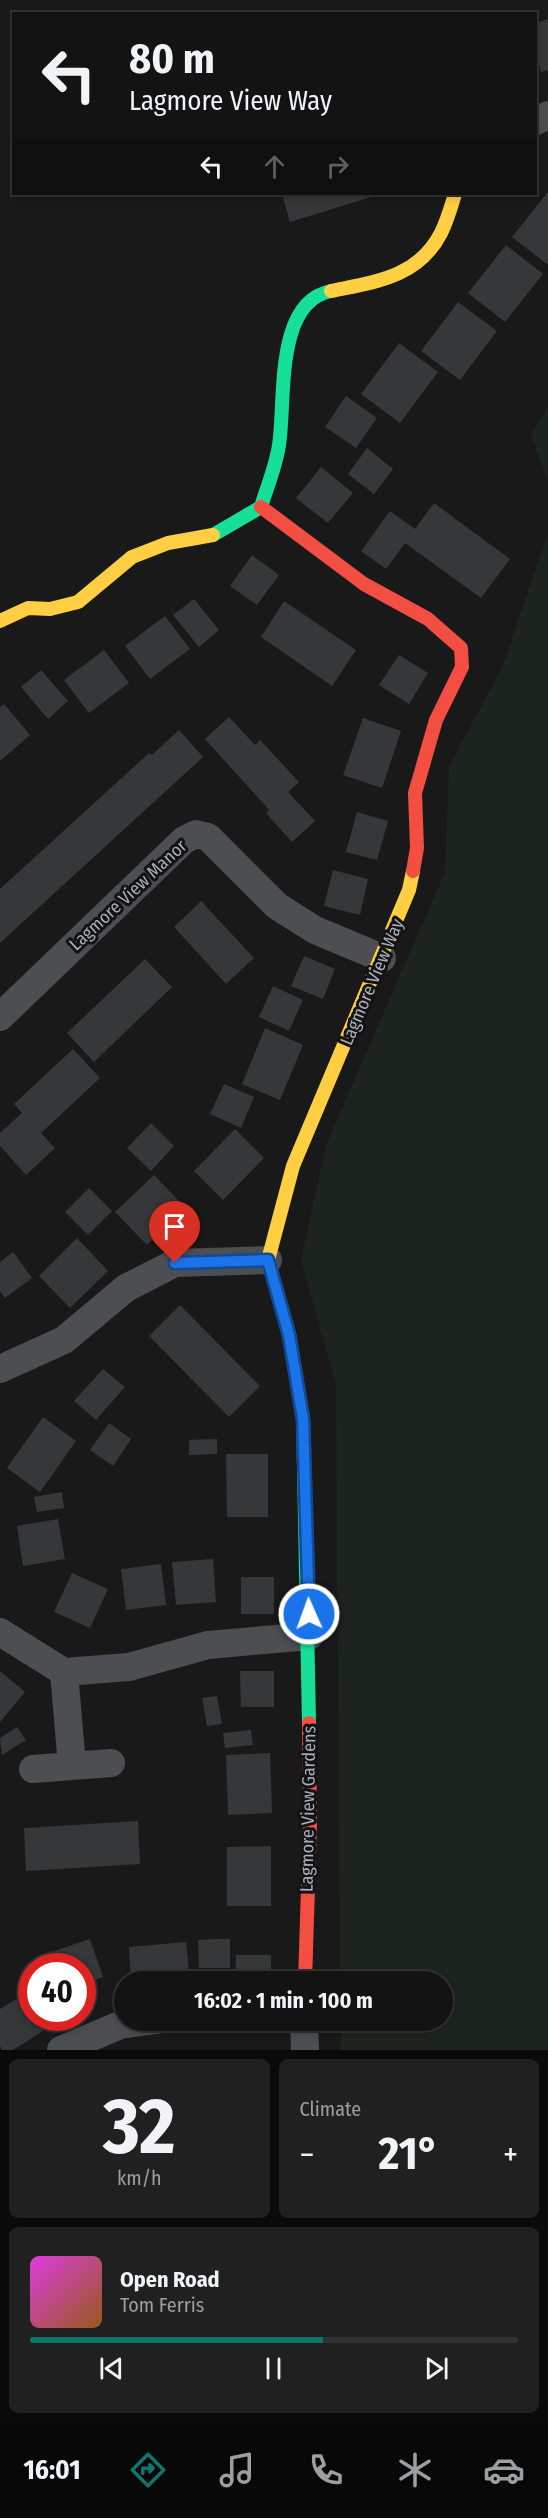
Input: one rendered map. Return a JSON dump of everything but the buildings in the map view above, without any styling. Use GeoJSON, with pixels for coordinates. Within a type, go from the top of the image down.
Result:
{"type":"FeatureCollection","features":[{"type":"Feature","properties":{"kind":"street"},"geometry":{"type":"LineString","coordinates":[[0,621],[28,608],[51,609],[78,602],[132,557],[168,543],[216,535],[261,507],[279,447],[288,337],[303,308],[319,293],[392,278],[421,259],[441,234],[455,195]]}},
{"type":"Feature","properties":{"kind":"street","name":"Lagmore View Way"},"geometry":{"type":"LineString","coordinates":[[261,507],[364,584],[428,619],[461,648],[462,667],[436,720],[415,793],[417,848],[409,890],[293,1167],[268,1260]]}},
{"type":"Feature","properties":{"kind":"street","name":"Lagmore View Manor"},"geometry":{"type":"LineString","coordinates":[[0,1017],[184,840],[196,834],[208,837],[277,906],[288,914],[315,930],[382,958]]}},
{"type":"Feature","properties":{"kind":"street"},"geometry":{"type":"LineString","coordinates":[[0,1369],[64,1340],[126,1288],[175,1263],[268,1260]]}},
{"type":"Feature","properties":{"kind":"street","name":"Lagmore View Gardens"},"geometry":{"type":"LineString","coordinates":[[268,1260],[289,1335],[303,1419],[309,1636],[310,1824],[305,1971]]}},
{"type":"Feature","properties":{"kind":"street"},"geometry":{"type":"LineString","coordinates":[[0,1632],[63,1672],[129,1667],[208,1645],[309,1636]]}},
{"type":"Feature","properties":{"kind":"street"},"geometry":{"type":"LineString","coordinates":[[63,1672],[72,1766]]}},
{"type":"Feature","properties":{"kind":"street"},"geometry":{"type":"LineString","coordinates":[[33,1769],[111,1763]]}},
{"type":"Feature","properties":{"kind":"street"},"geometry":{"type":"LineString","coordinates":[[61,2050],[114,2028]]}},
{"type":"Feature","properties":{"kind":"street"},"geometry":{"type":"LineString","coordinates":[[305,2031],[306,2050]]}},
{"type":"Feature","properties":{"kind":"shaded area"},"geometry":{"type":"Polygon","coordinates":[[[548,407],[548,482],[531,434],[548,407]]]}},
{"type":"Feature","properties":{"kind":"shaded area"},"geometry":{"type":"Polygon","coordinates":[[[548,533],[548,2050],[341,2050],[340,2031],[453,2031],[453,1971],[340,1971],[336,1384],[301,1260],[326,1145],[445,872],[449,766],[502,668],[548,533]]]}},
{"type":"Feature","properties":{"kind":"traffic: fast"},"geometry":{"type":"LineString","coordinates":[[213,535],[261,507],[274,469],[279,445],[286,356],[291,333],[300,314],[313,299],[331,291]]}},
{"type":"Feature","properties":{"kind":"traffic: fast"},"geometry":{"type":"LineString","coordinates":[[268,1260],[289,1334],[303,1419],[309,1723]]}},
{"type":"Feature","properties":{"kind":"traffic: slow"},"geometry":{"type":"LineString","coordinates":[[331,291],[394,276],[420,260],[441,233],[455,195]]}},
{"type":"Feature","properties":{"kind":"traffic: slow"},"geometry":{"type":"LineString","coordinates":[[0,621],[28,608],[50,609],[78,602],[132,557],[168,543],[213,535]]}},
{"type":"Feature","properties":{"kind":"traffic: slow"},"geometry":{"type":"LineString","coordinates":[[268,1260],[293,1166],[409,890],[413,871]]}},
{"type":"Feature","properties":{"kind":"traffic: jam"},"geometry":{"type":"LineString","coordinates":[[261,507],[364,584],[428,619],[461,648],[462,667],[436,720],[415,793],[417,848],[413,871]]}},
{"type":"Feature","properties":{"kind":"traffic: jam"},"geometry":{"type":"LineString","coordinates":[[305,1971],[310,1824],[309,1723]]}},
{"type":"Feature","properties":{"kind":"route"},"geometry":{"type":"LineString","coordinates":[[175,1263],[268,1260],[289,1335],[303,1419],[309,1614]]}}]}
